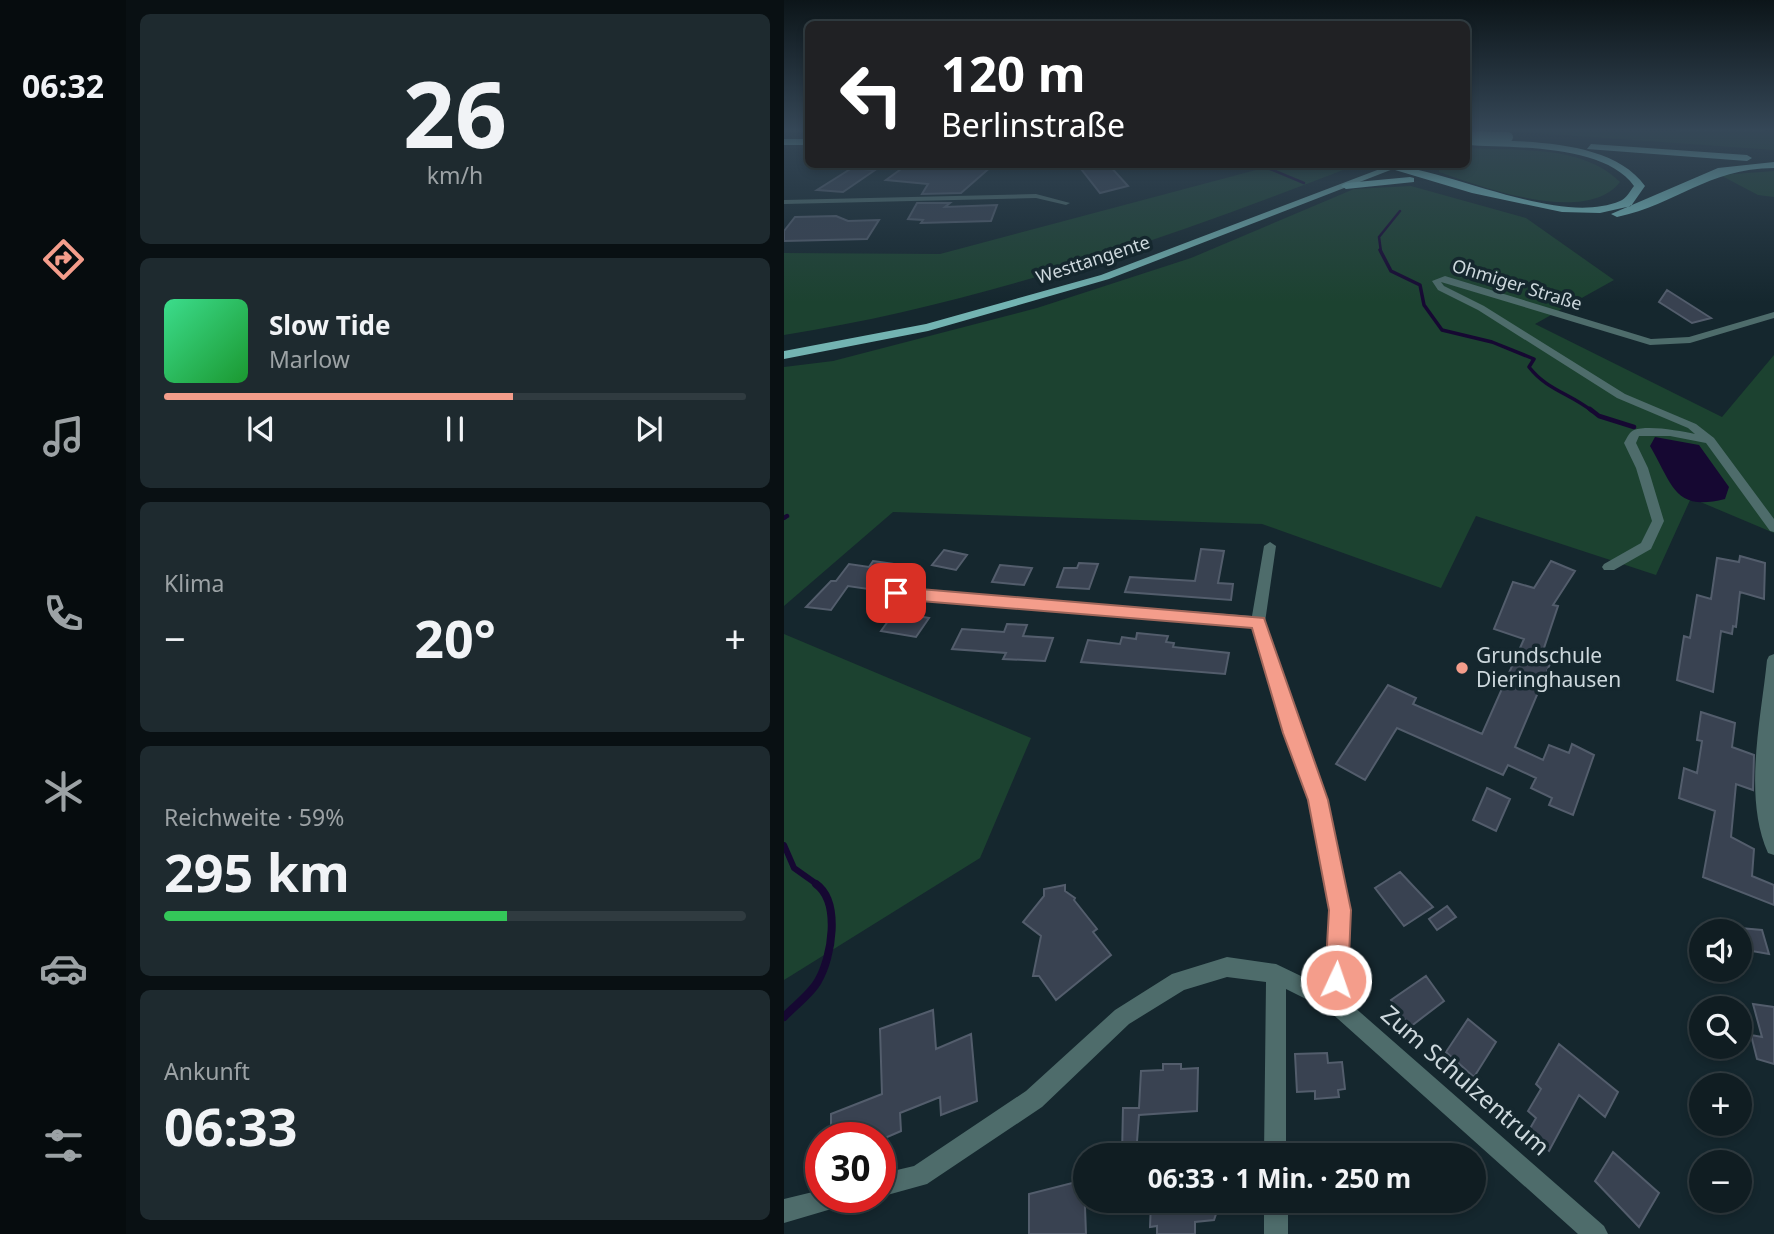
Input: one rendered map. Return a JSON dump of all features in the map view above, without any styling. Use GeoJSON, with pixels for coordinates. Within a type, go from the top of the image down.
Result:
{"type":"FeatureCollection","features":[{"type":"Feature","properties":{"kind":"highway"},"geometry":{"type":"LineString","coordinates":[[1448,188],[1539,211],[1602,215],[1653,205],[1686,188]]}},
{"type":"Feature","properties":{"kind":"highway"},"geometry":{"type":"LineString","coordinates":[[1468,188],[1527,204],[1569,210],[1615,206],[1639,192],[1639,188]]}},
{"type":"Feature","properties":{"kind":"main road","name":"Westtangente"},"geometry":{"type":"LineString","coordinates":[[784,345],[925,318],[1018,293],[1168,244],[1326,188]]}},
{"type":"Feature","properties":{"kind":"main road","name":"Westtangente"},"geometry":{"type":"LineString","coordinates":[[784,355],[915,330],[1025,301],[1216,237],[1342,188]]}},
{"type":"Feature","properties":{"kind":"street"},"geometry":{"type":"LineString","coordinates":[[784,202],[1036,196],[1066,203]]}},
{"type":"Feature","properties":{"kind":"street","name":"Ohmiger Straße"},"geometry":{"type":"LineString","coordinates":[[1774,315],[1690,340],[1650,342],[1445,279],[1436,281],[1441,288],[1481,307],[1620,396],[1692,426],[1710,440],[1774,528]]}},
{"type":"Feature","properties":{"kind":"street"},"geometry":{"type":"LineString","coordinates":[[1609,567],[1646,545],[1658,521],[1642,468],[1630,443],[1635,433],[1670,433],[1710,440]]}},
{"type":"Feature","properties":{"kind":"street"},"geometry":{"type":"LineString","coordinates":[[1270,546],[1258,622],[1292,733],[1318,800],[1340,910],[1335,1003]]}},
{"type":"Feature","properties":{"kind":"street"},"geometry":{"type":"LineString","coordinates":[[896,593],[1258,622]]}},
{"type":"Feature","properties":{"kind":"street"},"geometry":{"type":"LineString","coordinates":[[1774,660],[1764,791],[1768,839],[1774,847]]}},
{"type":"Feature","properties":{"kind":"street","name":"Zum Schulzentrum"},"geometry":{"type":"LineString","coordinates":[[896,1182],[919,1176],[1034,1099],[1122,1017],[1179,981],[1227,967],[1276,974],[1335,1003],[1596,1234]]}},
{"type":"Feature","properties":{"kind":"street"},"geometry":{"type":"LineString","coordinates":[[1275,1143],[1276,974]]}},
{"type":"Feature","properties":{"kind":"street"},"geometry":{"type":"LineString","coordinates":[[784,1211],[805,1205]]}},
{"type":"Feature","properties":{"kind":"street"},"geometry":{"type":"LineString","coordinates":[[1276,1213],[1276,1234]]}},
{"type":"Feature","properties":{"kind":"green space"},"geometry":{"type":"Polygon","coordinates":[[[1190,188],[1296,188],[1146,242],[1003,287],[858,322],[784,335],[784,253],[940,254],[1190,188]]]}},
{"type":"Feature","properties":{"kind":"green space"},"geometry":{"type":"Polygon","coordinates":[[[1417,188],[1526,218],[1614,280],[1535,324],[1722,417],[1774,355],[1774,533],[1691,498],[1656,575],[1476,516],[1441,588],[1262,524],[893,512],[784,606],[784,367],[833,361],[1037,308],[1191,258],[1354,189],[1417,188]]]}},
{"type":"Feature","properties":{"kind":"green space"},"geometry":{"type":"Polygon","coordinates":[[[1487,188],[1613,188],[1604,195],[1583,201],[1559,202],[1487,188]]]}},
{"type":"Feature","properties":{"kind":"green space"},"geometry":{"type":"Polygon","coordinates":[[[1744,188],[1774,188],[1774,197],[1758,195],[1744,188]]]}},
{"type":"Feature","properties":{"kind":"green space"},"geometry":{"type":"Polygon","coordinates":[[[784,634],[1031,738],[980,858],[784,980],[784,634]]]}},
{"type":"Feature","properties":{"kind":"shaded area"},"geometry":{"type":"Polygon","coordinates":[[[1655,437],[1699,445],[1729,487],[1725,499],[1695,502],[1677,492],[1650,446],[1655,437]]]}},
{"type":"Feature","properties":{"kind":"building"},"geometry":{"type":"Polygon","coordinates":[[[821,188],[849,188],[843,192],[817,190],[821,188]]]}},
{"type":"Feature","properties":{"kind":"building"},"geometry":{"type":"Polygon","coordinates":[[[926,188],[967,188],[961,193],[922,194],[926,188]]]}},
{"type":"Feature","properties":{"kind":"building"},"geometry":{"type":"Polygon","coordinates":[[[1096,188],[1122,188],[1100,193],[1096,188]]]}},
{"type":"Feature","properties":{"kind":"building"},"geometry":{"type":"Polygon","coordinates":[[[917,203],[950,203],[945,207],[997,205],[991,221],[921,223],[923,220],[908,219],[917,203]]]}},
{"type":"Feature","properties":{"kind":"building"},"geometry":{"type":"Polygon","coordinates":[[[836,216],[848,221],[879,220],[867,239],[784,241],[784,231],[795,217],[836,216]]]}},
{"type":"Feature","properties":{"kind":"building"},"geometry":{"type":"Polygon","coordinates":[[[1667,290],[1711,318],[1692,323],[1659,302],[1667,290]]]}},
{"type":"Feature","properties":{"kind":"building"},"geometry":{"type":"Polygon","coordinates":[[[1201,549],[1224,551],[1218,583],[1233,584],[1231,600],[1125,592],[1130,577],[1195,581],[1201,549]]]}},
{"type":"Feature","properties":{"kind":"building"},"geometry":{"type":"Polygon","coordinates":[[[944,550],[967,555],[956,570],[932,565],[944,550]]]}},
{"type":"Feature","properties":{"kind":"building"},"geometry":{"type":"Polygon","coordinates":[[[1740,556],[1765,563],[1764,599],[1740,592],[1736,627],[1733,626],[1732,634],[1721,631],[1713,692],[1677,680],[1684,636],[1690,638],[1697,595],[1711,599],[1717,558],[1739,562],[1740,556]]]}},
{"type":"Feature","properties":{"kind":"building"},"geometry":{"type":"Polygon","coordinates":[[[873,561],[894,564],[875,590],[848,586],[831,610],[806,607],[831,581],[836,581],[849,564],[869,567],[873,561]]]}},
{"type":"Feature","properties":{"kind":"building"},"geometry":{"type":"Polygon","coordinates":[[[1551,561],[1575,571],[1553,605],[1558,606],[1540,660],[1550,664],[1515,747],[1543,760],[1549,745],[1569,753],[1572,744],[1594,755],[1573,815],[1549,805],[1552,798],[1531,788],[1536,778],[1508,765],[1503,775],[1397,728],[1365,780],[1336,764],[1388,685],[1416,698],[1413,704],[1482,734],[1524,639],[1494,629],[1513,582],[1534,588],[1551,561]]]}},
{"type":"Feature","properties":{"kind":"building"},"geometry":{"type":"Polygon","coordinates":[[[1079,563],[1098,564],[1089,589],[1057,587],[1064,568],[1077,568],[1079,563]]]}},
{"type":"Feature","properties":{"kind":"building"},"geometry":{"type":"Polygon","coordinates":[[[1000,565],[1032,568],[1024,585],[992,582],[1000,565]]]}},
{"type":"Feature","properties":{"kind":"building"},"geometry":{"type":"Polygon","coordinates":[[[896,610],[929,618],[916,637],[881,631],[896,610]]]}},
{"type":"Feature","properties":{"kind":"building"},"geometry":{"type":"Polygon","coordinates":[[[1007,624],[1027,625],[1023,636],[1053,638],[1045,661],[1003,659],[1006,653],[952,649],[962,629],[1004,632],[1007,624]]]}},
{"type":"Feature","properties":{"kind":"building"},"geometry":{"type":"Polygon","coordinates":[[[1137,633],[1168,636],[1166,642],[1174,643],[1173,647],[1229,653],[1225,674],[1081,662],[1088,640],[1120,644],[1122,637],[1136,639],[1137,633]]]}},
{"type":"Feature","properties":{"kind":"building"},"geometry":{"type":"Polygon","coordinates":[[[1701,712],[1735,723],[1732,747],[1754,755],[1753,790],[1736,784],[1731,837],[1754,849],[1752,876],[1774,885],[1774,905],[1703,877],[1715,811],[1679,798],[1684,768],[1697,773],[1702,741],[1697,740],[1701,712]]]}},
{"type":"Feature","properties":{"kind":"building"},"geometry":{"type":"Polygon","coordinates":[[[1487,788],[1510,799],[1496,831],[1473,820],[1487,788]]]}},
{"type":"Feature","properties":{"kind":"building"},"geometry":{"type":"Polygon","coordinates":[[[1400,872],[1433,907],[1404,926],[1375,888],[1400,872]]]}},
{"type":"Feature","properties":{"kind":"building"},"geometry":{"type":"Polygon","coordinates":[[[1065,885],[1065,891],[1075,898],[1097,929],[1093,932],[1111,955],[1056,1000],[1039,976],[1033,976],[1041,936],[1023,922],[1044,896],[1044,889],[1065,885]]]}},
{"type":"Feature","properties":{"kind":"building"},"geometry":{"type":"Polygon","coordinates":[[[1447,906],[1456,917],[1437,930],[1429,919],[1447,906]]]}},
{"type":"Feature","properties":{"kind":"building"},"geometry":{"type":"Polygon","coordinates":[[[1752,929],[1762,930],[1769,954],[1752,951],[1752,929]]]}},
{"type":"Feature","properties":{"kind":"building"},"geometry":{"type":"Polygon","coordinates":[[[1426,976],[1444,1001],[1410,1027],[1391,1000],[1426,976]]]}},
{"type":"Feature","properties":{"kind":"building"},"geometry":{"type":"Polygon","coordinates":[[[1753,1004],[1774,1007],[1774,1064],[1757,1059],[1752,1035],[1762,1037],[1753,1004]]]}},
{"type":"Feature","properties":{"kind":"building"},"geometry":{"type":"Polygon","coordinates":[[[933,1010],[936,1049],[971,1034],[977,1101],[941,1115],[940,1097],[900,1113],[901,1131],[896,1133],[896,1122],[831,1122],[831,1114],[882,1094],[880,1029],[933,1010]]]}},
{"type":"Feature","properties":{"kind":"building"},"geometry":{"type":"Polygon","coordinates":[[[1468,1019],[1496,1042],[1474,1077],[1446,1052],[1468,1019]]]}},
{"type":"Feature","properties":{"kind":"building"},"geometry":{"type":"Polygon","coordinates":[[[1559,1044],[1618,1092],[1605,1117],[1579,1095],[1549,1151],[1528,1132],[1536,1118],[1528,1111],[1541,1089],[1536,1084],[1559,1044]]]}},
{"type":"Feature","properties":{"kind":"building"},"geometry":{"type":"Polygon","coordinates":[[[1327,1053],[1328,1063],[1342,1062],[1345,1089],[1338,1090],[1339,1097],[1315,1099],[1315,1091],[1297,1092],[1295,1054],[1327,1053]]]}},
{"type":"Feature","properties":{"kind":"building"},"geometry":{"type":"Polygon","coordinates":[[[1163,1064],[1181,1064],[1181,1069],[1198,1068],[1197,1111],[1139,1115],[1137,1143],[1122,1143],[1123,1108],[1139,1108],[1141,1071],[1163,1070],[1163,1064]]]}},
{"type":"Feature","properties":{"kind":"building"},"geometry":{"type":"Polygon","coordinates":[[[1613,1152],[1659,1193],[1639,1227],[1595,1181],[1613,1152]]]}},
{"type":"Feature","properties":{"kind":"building"},"geometry":{"type":"Polygon","coordinates":[[[1073,1183],[1073,1213],[1085,1213],[1086,1234],[1029,1234],[1029,1194],[1073,1183]]]}},
{"type":"Feature","properties":{"kind":"building"},"geometry":{"type":"Polygon","coordinates":[[[1151,1213],[1216,1213],[1214,1220],[1195,1222],[1195,1234],[1157,1234],[1157,1226],[1150,1227],[1151,1213]]]}},
{"type":"Feature","properties":{"kind":"waterway"},"geometry":{"type":"LineString","coordinates":[[1381,252],[1379,237],[1400,211]]}},
{"type":"Feature","properties":{"kind":"waterway"},"geometry":{"type":"LineString","coordinates":[[1381,252],[1391,271],[1420,285],[1424,305],[1442,330],[1492,342],[1534,359],[1529,367],[1536,375],[1592,411]]}},
{"type":"Feature","properties":{"kind":"waterway"},"geometry":{"type":"LineString","coordinates":[[1590,409],[1599,416],[1634,427]]}},
{"type":"Feature","properties":{"kind":"waterway"},"geometry":{"type":"LineString","coordinates":[[784,845],[794,868],[818,885]]}},
{"type":"Feature","properties":{"kind":"waterway"},"geometry":{"type":"LineString","coordinates":[[784,1017],[815,986],[827,958],[832,930],[831,916],[824,892],[816,884]]}},
{"type":"Feature","properties":{"kind":"place","name":"Grundschule Dieringhausen"},"geometry":{"type":"Point","coordinates":[1462,668]}},
{"type":"Feature","properties":{"kind":"route"},"geometry":{"type":"LineString","coordinates":[[896,593],[1258,622],[1292,733],[1318,800],[1340,910],[1336,980]]}}]}
